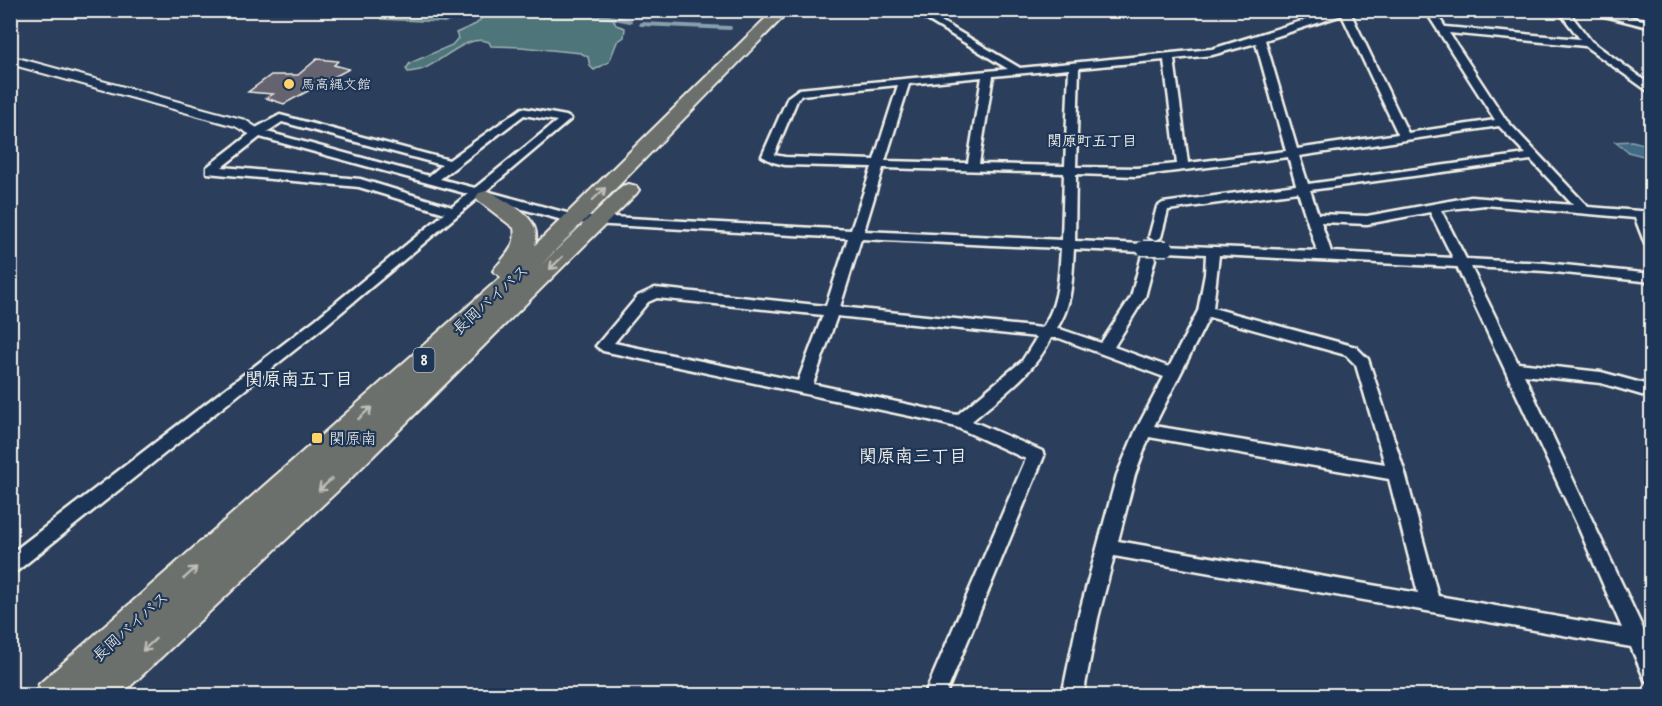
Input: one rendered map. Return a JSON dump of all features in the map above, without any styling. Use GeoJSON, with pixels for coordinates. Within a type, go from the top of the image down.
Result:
{"type":"FeatureCollection","features":[{"type":"Feature","properties":{"kind":"highway","name":"長岡バイパス"},"geometry":{"type":"LineString","coordinates":[[94,696],[337,474],[565,255],[584,221],[656,139],[783,10]]}},
{"type":"Feature","properties":{"kind":"highway","name":"長岡バイパス"},"geometry":{"type":"LineString","coordinates":[[52,696],[526,267],[584,221],[802,10]]}},
{"type":"Feature","properties":{"kind":"highway"},"geometry":{"type":"LineString","coordinates":[[446,340],[519,255],[527,238],[524,225],[482,195]]}},
{"type":"Feature","properties":{"kind":"street"},"geometry":{"type":"LineString","coordinates":[[915,10],[1017,70]]}},
{"type":"Feature","properties":{"kind":"street"},"geometry":{"type":"LineString","coordinates":[[1358,10],[1212,52],[807,90],[795,94],[768,156],[785,161],[1136,172],[1294,153],[1502,122]]}},
{"type":"Feature","properties":{"kind":"street"},"geometry":{"type":"LineString","coordinates":[[1429,10],[1502,122],[1583,208]]}},
{"type":"Feature","properties":{"kind":"street"},"geometry":{"type":"LineString","coordinates":[[1562,10],[1588,43],[1652,91]]}},
{"type":"Feature","properties":{"kind":"street"},"geometry":{"type":"LineString","coordinates":[[1585,10],[1652,26]]}},
{"type":"Feature","properties":{"kind":"street"},"geometry":{"type":"LineString","coordinates":[[1345,12],[1405,137]]}},
{"type":"Feature","properties":{"kind":"street"},"geometry":{"type":"LineString","coordinates":[[1442,30],[1588,43]]}},
{"type":"Feature","properties":{"kind":"street"},"geometry":{"type":"LineString","coordinates":[[1260,40],[1324,255]]}},
{"type":"Feature","properties":{"kind":"street"},"geometry":{"type":"LineString","coordinates":[[1169,56],[1183,168]]}},
{"type":"Feature","properties":{"kind":"street"},"geometry":{"type":"LineString","coordinates":[[10,60],[240,123],[256,132]]}},
{"type":"Feature","properties":{"kind":"street"},"geometry":{"type":"LineString","coordinates":[[960,422],[1027,365],[1059,314],[1064,294],[1068,243],[1074,65]]}},
{"type":"Feature","properties":{"kind":"street"},"geometry":{"type":"LineString","coordinates":[[10,70],[232,131],[256,132],[584,221],[1068,243],[1146,254],[1167,248],[1461,262],[1545,267],[1652,278]]}},
{"type":"Feature","properties":{"kind":"street"},"geometry":{"type":"LineString","coordinates":[[972,166],[988,73]]}},
{"type":"Feature","properties":{"kind":"street"},"geometry":{"type":"LineString","coordinates":[[804,387],[832,310],[905,81]]}},
{"type":"Feature","properties":{"kind":"street"},"geometry":{"type":"LineString","coordinates":[[10,565],[237,388],[456,212],[482,195],[567,119],[522,111],[430,181]]}},
{"type":"Feature","properties":{"kind":"street"},"geometry":{"type":"LineString","coordinates":[[451,164],[280,118],[256,132],[239,149],[211,170],[360,183],[456,212]]}},
{"type":"Feature","properties":{"kind":"street"},"geometry":{"type":"LineString","coordinates":[[1155,237],[1163,207],[1535,156]]}},
{"type":"Feature","properties":{"kind":"street"},"geometry":{"type":"LineString","coordinates":[[1312,218],[1367,220],[1434,207],[1485,201],[1583,208],[1646,215],[1652,244]]}},
{"type":"Feature","properties":{"kind":"street"},"geometry":{"type":"LineString","coordinates":[[1434,207],[1514,368],[1643,641],[1652,674]]}},
{"type":"Feature","properties":{"kind":"street"},"geometry":{"type":"LineString","coordinates":[[1072,696],[1088,618],[1125,475],[1144,430],[1205,311],[1212,274],[1213,251]]}},
{"type":"Feature","properties":{"kind":"street"},"geometry":{"type":"LineString","coordinates":[[1105,349],[1138,297],[1146,254]]}},
{"type":"Feature","properties":{"kind":"street"},"geometry":{"type":"LineString","coordinates":[[934,696],[1036,456],[960,422],[603,346],[643,299],[655,293],[700,300],[832,310],[1060,333],[1172,374]]}},
{"type":"Feature","properties":{"kind":"street"},"geometry":{"type":"LineString","coordinates":[[1205,311],[1351,351],[1359,357],[1363,363],[1396,473],[1431,604]]}},
{"type":"Feature","properties":{"kind":"street"},"geometry":{"type":"LineString","coordinates":[[1514,368],[1604,379],[1626,383],[1652,392]]}},
{"type":"Feature","properties":{"kind":"street"},"geometry":{"type":"LineString","coordinates":[[1144,430],[1396,473]]}},
{"type":"Feature","properties":{"kind":"street"},"geometry":{"type":"LineString","coordinates":[[1107,547],[1643,641]]}},
{"type":"Feature","properties":{"kind":"green space"},"geometry":{"type":"Polygon","coordinates":[[[555,10],[613,19],[616,25],[625,28],[624,37],[617,42],[609,62],[594,70],[590,66],[588,57],[581,53],[491,46],[489,42],[481,40],[463,45],[423,69],[408,72],[406,69],[410,63],[452,45],[458,38],[456,33],[476,24],[481,19],[479,16],[472,15],[445,22],[381,19],[382,11],[555,10]]]}},
{"type":"Feature","properties":{"kind":"water"},"geometry":{"type":"Polygon","coordinates":[[[1632,141],[1651,146],[1651,158],[1628,152],[1615,142],[1632,141]]]}},
{"type":"Feature","properties":{"kind":"building","name":"馬高縄文館"},"geometry":{"type":"Polygon","coordinates":[[[317,59],[338,61],[334,65],[349,69],[284,104],[266,98],[273,94],[248,92],[271,75],[298,75],[317,59]]]}},
{"type":"Feature","properties":{"kind":"waterway"},"geometry":{"type":"LineString","coordinates":[[572,10],[630,21]]}},
{"type":"Feature","properties":{"kind":"waterway"},"geometry":{"type":"LineString","coordinates":[[641,24],[730,28]]}},
{"type":"Feature","properties":{"kind":"place","name":"馬高縄文館"},"geometry":{"type":"Point","coordinates":[289,84]}},
{"type":"Feature","properties":{"kind":"place","name":"関原南"},"geometry":{"type":"Point","coordinates":[317,438]}},
{"type":"Feature","properties":{"kind":"district","name":"関原町五丁目"},"geometry":{"type":"Point","coordinates":[1092,141]}},
{"type":"Feature","properties":{"kind":"district","name":"関原南五丁目"},"geometry":{"type":"Point","coordinates":[299,379]}},
{"type":"Feature","properties":{"kind":"district","name":"関原南三丁目"},"geometry":{"type":"Point","coordinates":[913,456]}}]}
